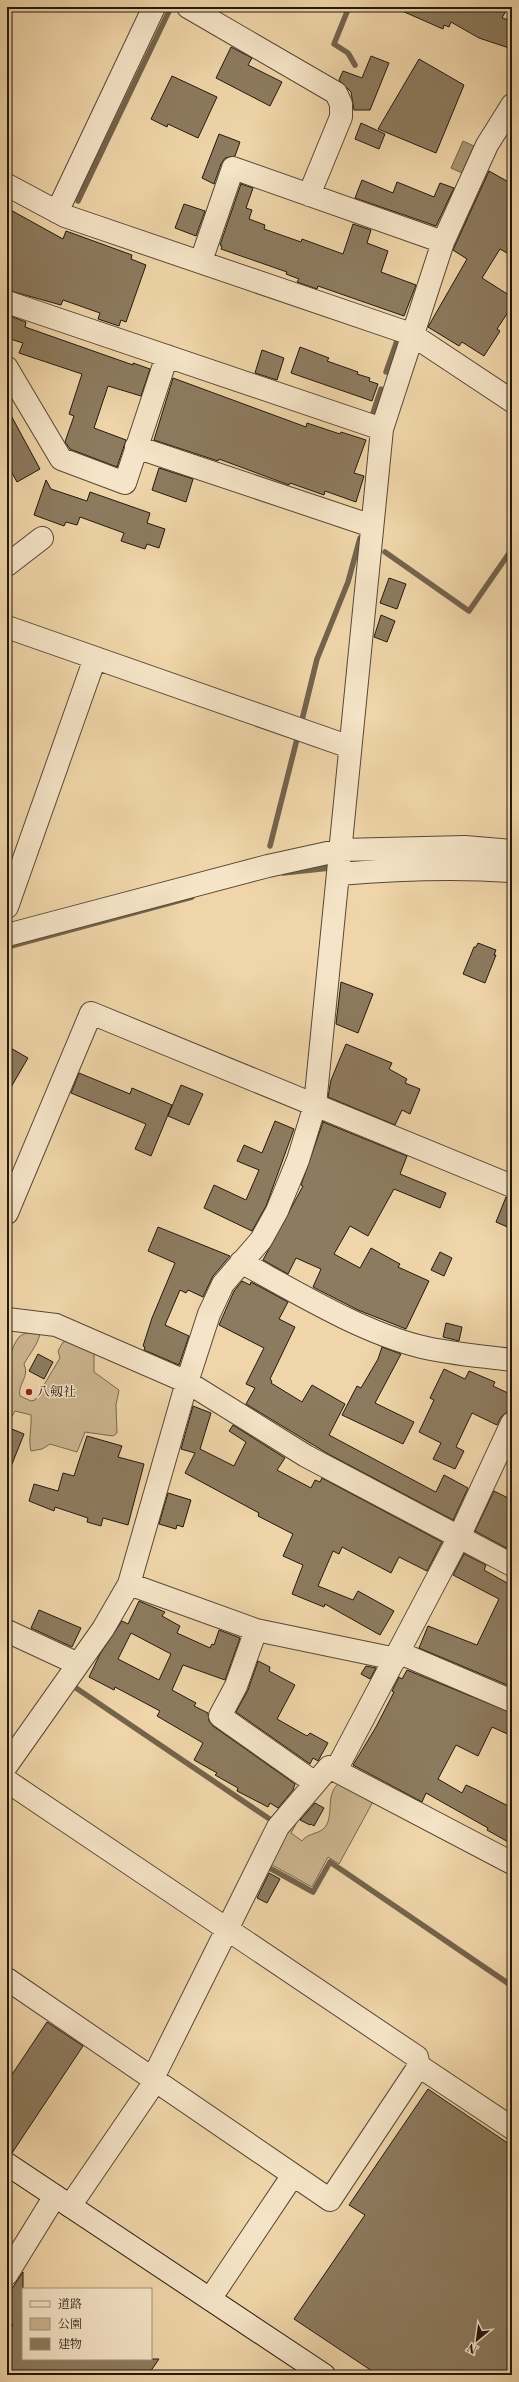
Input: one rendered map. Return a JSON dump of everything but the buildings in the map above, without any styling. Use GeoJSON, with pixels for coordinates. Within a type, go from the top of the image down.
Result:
{"type":"FeatureCollection","features":[{"type":"Feature","properties":{"kind":"street"},"geometry":{"type":"LineString","coordinates":[[57,212],[154,7]]}},
{"type":"Feature","properties":{"kind":"street"},"geometry":{"type":"LineString","coordinates":[[188,7],[336,93],[341,104],[341,116],[309,195]]}},
{"type":"Feature","properties":{"kind":"street"},"geometry":{"type":"LineString","coordinates":[[7,1765],[103,1629],[129,1584],[187,1382],[209,1314],[223,1284],[261,1240],[277,1211],[298,1160],[315,1105],[382,429],[411,334],[442,242],[487,145],[512,105]]}},
{"type":"Feature","properties":{"kind":"street"},"geometry":{"type":"LineString","coordinates":[[202,261],[233,168],[442,242]]}},
{"type":"Feature","properties":{"kind":"street"},"geometry":{"type":"LineString","coordinates":[[7,185],[57,212],[411,334],[512,401]]}},
{"type":"Feature","properties":{"kind":"street"},"geometry":{"type":"LineString","coordinates":[[7,302],[382,429]]}},
{"type":"Feature","properties":{"kind":"street"},"geometry":{"type":"LineString","coordinates":[[7,368],[61,460],[125,483],[167,356]]}},
{"type":"Feature","properties":{"kind":"street"},"geometry":{"type":"LineString","coordinates":[[136,447],[372,526]]}},
{"type":"Feature","properties":{"kind":"street"},"geometry":{"type":"LineString","coordinates":[[7,564],[42,538]]}},
{"type":"Feature","properties":{"kind":"street"},"geometry":{"type":"LineString","coordinates":[[7,627],[350,747]]}},
{"type":"Feature","properties":{"kind":"street"},"geometry":{"type":"LineString","coordinates":[[7,908],[15,857],[95,658]]}},
{"type":"Feature","properties":{"kind":"street"},"geometry":{"type":"LineString","coordinates":[[7,935],[268,866],[341,850],[465,847],[512,851]]}},
{"type":"Feature","properties":{"kind":"street"},"geometry":{"type":"LineString","coordinates":[[339,874],[413,868],[467,868],[512,871]]}},
{"type":"Feature","properties":{"kind":"street"},"geometry":{"type":"LineString","coordinates":[[7,1213],[91,1013],[512,1186]]}},
{"type":"Feature","properties":{"kind":"street"},"geometry":{"type":"LineString","coordinates":[[241,1262],[317,1303],[385,1335],[422,1347],[512,1360]]}},
{"type":"Feature","properties":{"kind":"street"},"geometry":{"type":"LineString","coordinates":[[7,1320],[56,1325],[187,1382],[306,1456],[512,1565]]}},
{"type":"Feature","properties":{"kind":"street"},"geometry":{"type":"LineString","coordinates":[[336,1770],[398,1656],[459,1537],[512,1423]]}},
{"type":"Feature","properties":{"kind":"street"},"geometry":{"type":"LineString","coordinates":[[129,1584],[256,1630],[398,1656],[512,1701]]}},
{"type":"Feature","properties":{"kind":"street"},"geometry":{"type":"LineString","coordinates":[[256,1630],[236,1686],[220,1716],[315,1783]]}},
{"type":"Feature","properties":{"kind":"street"},"geometry":{"type":"LineString","coordinates":[[7,1631],[78,1664]]}},
{"type":"Feature","properties":{"kind":"street"},"geometry":{"type":"LineString","coordinates":[[7,2274],[154,2079],[278,1827],[329,1767],[512,1863]]}},
{"type":"Feature","properties":{"kind":"street"},"geometry":{"type":"LineString","coordinates":[[7,1781],[228,1928],[417,2057],[420,2066],[512,2128]]}},
{"type":"Feature","properties":{"kind":"street"},"geometry":{"type":"LineString","coordinates":[[7,1979],[330,2200],[420,2066]]}},
{"type":"Feature","properties":{"kind":"street"},"geometry":{"type":"LineString","coordinates":[[7,2164],[324,2375]]}},
{"type":"Feature","properties":{"kind":"street"},"geometry":{"type":"LineString","coordinates":[[210,2299],[293,2175]]}},
{"type":"Feature","properties":{"kind":"green space"},"geometry":{"type":"Polygon","coordinates":[[[34,1332],[40,1334],[35,1346],[24,1364],[25,1377],[20,1388],[20,1396],[31,1401],[35,1400],[60,1358],[58,1351],[63,1342],[71,1340],[94,1351],[94,1372],[119,1390],[116,1405],[117,1433],[113,1436],[85,1432],[77,1452],[50,1444],[42,1449],[31,1451],[31,1415],[15,1411],[10,1420],[7,1419],[7,1376],[10,1355],[19,1337],[26,1333],[34,1332]]]}},
{"type":"Feature","properties":{"kind":"green space"},"geometry":{"type":"Polygon","coordinates":[[[339,1783],[375,1798],[339,1864],[328,1857],[312,1887],[265,1861],[295,1821],[296,1824],[291,1833],[302,1841],[308,1836],[325,1828],[329,1819],[332,1792],[339,1783]]]}},
{"type":"Feature","properties":{"kind":"shaded area"},"geometry":{"type":"Polygon","coordinates":[[[463,141],[474,146],[462,173],[451,168],[463,141]]]}},
{"type":"Feature","properties":{"kind":"waterway"},"geometry":{"type":"LineString","coordinates":[[78,201],[171,7]]}},
{"type":"Feature","properties":{"kind":"waterway"},"geometry":{"type":"LineString","coordinates":[[349,7],[334,44],[348,53],[355,65]]}},
{"type":"Feature","properties":{"kind":"waterway"},"geometry":{"type":"LineString","coordinates":[[386,372],[397,341],[394,335]]}},
{"type":"Feature","properties":{"kind":"waterway"},"geometry":{"type":"LineString","coordinates":[[373,413],[381,389]]}},
{"type":"Feature","properties":{"kind":"waterway"},"geometry":{"type":"LineString","coordinates":[[302,720],[317,659],[348,582],[360,538]]}},
{"type":"Feature","properties":{"kind":"waterway"},"geometry":{"type":"LineString","coordinates":[[385,552],[469,611],[512,549]]}},
{"type":"Feature","properties":{"kind":"waterway"},"geometry":{"type":"LineString","coordinates":[[270,846],[297,739]]}},
{"type":"Feature","properties":{"kind":"waterway"},"geometry":{"type":"LineString","coordinates":[[283,873],[330,868]]}},
{"type":"Feature","properties":{"kind":"waterway"},"geometry":{"type":"LineString","coordinates":[[7,947],[192,897]]}},
{"type":"Feature","properties":{"kind":"waterway"},"geometry":{"type":"LineString","coordinates":[[71,1689],[73,1686],[274,1822],[276,1820]]}},
{"type":"Feature","properties":{"kind":"waterway"},"geometry":{"type":"LineString","coordinates":[[264,1865],[313,1892],[330,1862],[512,1986]]}},
{"type":"Feature","properties":{"kind":"place","name":"八剱社"},"geometry":{"type":"Point","coordinates":[29,1392]}}]}
